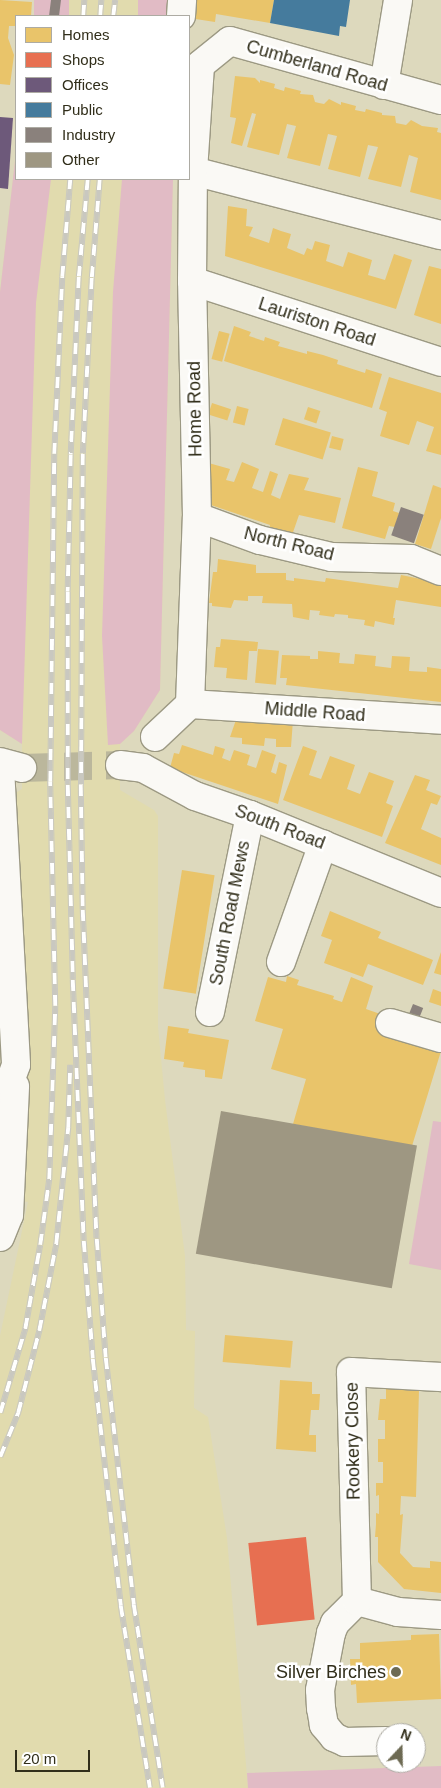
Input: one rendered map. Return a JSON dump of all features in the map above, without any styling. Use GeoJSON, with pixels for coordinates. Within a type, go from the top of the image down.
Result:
{"type":"FeatureCollection","features":[{"type":"Feature","properties":{"kind":"street"},"geometry":{"type":"LineString","coordinates":[[181,15],[182,0]]}},
{"type":"Feature","properties":{"kind":"street"},"geometry":{"type":"LineString","coordinates":[[384,85],[398,0]]}},
{"type":"Feature","properties":{"kind":"street","name":"Cumberland Road"},"geometry":{"type":"LineString","coordinates":[[194,58],[230,41],[441,100]]}},
{"type":"Feature","properties":{"kind":"street","name":"Home Road"},"geometry":{"type":"LineString","coordinates":[[190,704],[196,517],[192,281],[194,58]]}},
{"type":"Feature","properties":{"kind":"street"},"geometry":{"type":"LineString","coordinates":[[193,171],[441,235]]}},
{"type":"Feature","properties":{"kind":"street","name":"Lauriston Road"},"geometry":{"type":"LineString","coordinates":[[192,281],[441,362]]}},
{"type":"Feature","properties":{"kind":"street","name":"North Road"},"geometry":{"type":"LineString","coordinates":[[196,517],[260,540],[332,558],[410,559],[441,571]]}},
{"type":"Feature","properties":{"kind":"street"},"geometry":{"type":"LineString","coordinates":[[155,737],[190,704]]}},
{"type":"Feature","properties":{"kind":"street","name":"Middle Road"},"geometry":{"type":"LineString","coordinates":[[190,704],[441,720]]}},
{"type":"Feature","properties":{"kind":"street","name":"South Road"},"geometry":{"type":"LineString","coordinates":[[120,765],[143,768],[195,796],[250,815],[441,893]]}},
{"type":"Feature","properties":{"kind":"street"},"geometry":{"type":"LineString","coordinates":[[0,1237],[9,1215],[16,1065],[7,766]]}},
{"type":"Feature","properties":{"kind":"street","name":"South Road Mews"},"geometry":{"type":"LineString","coordinates":[[210,1012],[250,815]]}},
{"type":"Feature","properties":{"kind":"street"},"geometry":{"type":"LineString","coordinates":[[282,962],[323,844]]}},
{"type":"Feature","properties":{"kind":"street"},"geometry":{"type":"LineString","coordinates":[[390,1023],[441,1038]]}},
{"type":"Feature","properties":{"kind":"street"},"geometry":{"type":"LineString","coordinates":[[0,1109],[16,1065]]}},
{"type":"Feature","properties":{"kind":"street","name":"Rookery Close"},"geometry":{"type":"LineString","coordinates":[[357,1601],[351,1372],[441,1377]]}},
{"type":"Feature","properties":{"kind":"street"},"geometry":{"type":"LineString","coordinates":[[376,1741],[345,1742],[334,1737],[324,1726],[320,1690],[331,1633],[335,1623],[357,1601],[398,1612],[441,1615]]}},
{"type":"Feature","properties":{"kind":"shaded area"},"geometry":{"type":"Polygon","coordinates":[[[34,0],[176,0],[176,15],[34,15],[34,0]]]}},
{"type":"Feature","properties":{"kind":"shaded area"},"geometry":{"type":"Polygon","coordinates":[[[34,0],[69,0],[69,15],[34,15],[34,0]]]}},
{"type":"Feature","properties":{"kind":"shaded area"},"geometry":{"type":"Polygon","coordinates":[[[138,0],[176,0],[176,15],[138,15],[138,0]]]}},
{"type":"Feature","properties":{"kind":"shaded area"},"geometry":{"type":"Polygon","coordinates":[[[15,161],[15,180],[173,180],[160,690],[134,731],[120,744],[120,790],[154,810],[158,816],[158,1027],[165,1100],[185,1256],[186,1330],[195,1331],[194,1408],[208,1417],[227,1538],[248,1788],[0,1788],[0,1336],[28,1202],[13,1199],[27,1092],[29,1045],[14,794],[22,789],[22,744],[0,730],[0,292],[15,161]]]}},
{"type":"Feature","properties":{"kind":"shaded area"},"geometry":{"type":"Polygon","coordinates":[[[15,161],[15,180],[51,180],[36,303],[22,744],[0,730],[0,292],[15,161]]]}},
{"type":"Feature","properties":{"kind":"shaded area"},"geometry":{"type":"Polygon","coordinates":[[[122,180],[173,180],[160,690],[134,731],[120,744],[108,745],[102,636],[113,292],[122,180]]]}},
{"type":"Feature","properties":{"kind":"shaded area"},"geometry":{"type":"Polygon","coordinates":[[[433,1121],[441,1122],[441,1270],[409,1264],[433,1121]]]}},
{"type":"Feature","properties":{"kind":"shaded area"},"geometry":{"type":"Polygon","coordinates":[[[441,1766],[441,1788],[248,1788],[247,1773],[376,1768],[376,1773],[426,1773],[426,1767],[441,1766]]]}},
{"type":"Feature","properties":{"kind":"building: Homes"},"geometry":{"type":"Polygon","coordinates":[[[0,0],[32,2],[31,15],[15,15],[15,26],[9,26],[8,38],[14,55],[10,85],[0,84],[0,0]]]}},
{"type":"Feature","properties":{"kind":"building: Homes"},"geometry":{"type":"Polygon","coordinates":[[[192,0],[274,0],[270,23],[216,14],[215,22],[190,18],[192,0]]]}},
{"type":"Feature","properties":{"kind":"building: Homes"},"geometry":{"type":"Polygon","coordinates":[[[235,76],[255,78],[260,83],[260,80],[275,84],[274,88],[284,91],[285,87],[301,91],[300,94],[313,95],[315,102],[319,103],[324,104],[329,99],[341,105],[341,102],[356,106],[355,110],[365,112],[366,109],[382,113],[382,115],[395,116],[396,123],[406,125],[411,120],[422,126],[438,128],[437,132],[441,133],[441,200],[410,192],[418,158],[409,155],[401,187],[368,179],[378,147],[368,145],[360,177],[328,169],[337,136],[328,134],[320,166],[287,158],[296,126],[287,124],[279,155],[247,147],[256,114],[252,113],[242,146],[231,143],[236,118],[230,117],[235,76]]]}},
{"type":"Feature","properties":{"kind":"building: Homes"},"geometry":{"type":"Polygon","coordinates":[[[228,206],[247,209],[246,226],[253,227],[249,236],[269,243],[273,228],[291,234],[287,248],[304,255],[307,248],[312,250],[315,241],[330,245],[326,261],[343,267],[348,252],[372,260],[368,275],[385,280],[394,254],[412,260],[396,309],[225,256],[228,206]]]}},
{"type":"Feature","properties":{"kind":"building: Homes"},"geometry":{"type":"Polygon","coordinates":[[[429,266],[441,269],[441,324],[414,315],[429,266]]]}},
{"type":"Feature","properties":{"kind":"building: Homes"},"geometry":{"type":"Polygon","coordinates":[[[234,326],[251,332],[249,336],[264,341],[265,337],[280,342],[278,346],[307,354],[307,351],[323,355],[338,360],[337,364],[365,373],[366,369],[382,374],[372,408],[224,361],[234,326]]]}},
{"type":"Feature","properties":{"kind":"building: Homes"},"geometry":{"type":"Polygon","coordinates":[[[219,331],[230,334],[222,362],[211,359],[219,331]]]}},
{"type":"Feature","properties":{"kind":"building: Homes"},"geometry":{"type":"Polygon","coordinates":[[[389,377],[441,393],[441,455],[426,451],[434,427],[417,421],[409,445],[380,436],[387,412],[379,409],[389,377]]]}},
{"type":"Feature","properties":{"kind":"building: Homes"},"geometry":{"type":"Polygon","coordinates":[[[212,403],[231,409],[227,421],[208,414],[212,403]]]}},
{"type":"Feature","properties":{"kind":"building: Homes"},"geometry":{"type":"Polygon","coordinates":[[[237,406],[249,409],[245,425],[233,422],[237,406]]]}},
{"type":"Feature","properties":{"kind":"building: Homes"},"geometry":{"type":"Polygon","coordinates":[[[308,407],[320,411],[316,423],[304,419],[308,407]]]}},
{"type":"Feature","properties":{"kind":"building: Homes"},"geometry":{"type":"Polygon","coordinates":[[[283,418],[331,433],[323,459],[275,445],[283,418]]]}},
{"type":"Feature","properties":{"kind":"building: Homes"},"geometry":{"type":"Polygon","coordinates":[[[332,436],[344,439],[341,451],[329,448],[332,436]]]}},
{"type":"Feature","properties":{"kind":"building: Homes"},"geometry":{"type":"Polygon","coordinates":[[[205,462],[230,469],[226,480],[234,482],[242,462],[259,469],[252,488],[263,492],[270,471],[278,474],[271,495],[280,499],[289,474],[309,478],[304,490],[341,498],[335,523],[299,515],[290,541],[269,532],[270,525],[202,502],[205,462]]]}},
{"type":"Feature","properties":{"kind":"building: Homes"},"geometry":{"type":"Polygon","coordinates":[[[358,467],[378,472],[372,496],[395,503],[393,511],[399,513],[395,527],[389,526],[385,539],[342,528],[358,467]]]}},
{"type":"Feature","properties":{"kind":"building: Homes"},"geometry":{"type":"Polygon","coordinates":[[[433,485],[441,488],[441,518],[431,549],[415,544],[433,485]]]}},
{"type":"Feature","properties":{"kind":"building: Homes"},"geometry":{"type":"Polygon","coordinates":[[[218,559],[256,565],[256,573],[286,573],[286,580],[294,581],[294,578],[325,582],[326,578],[398,588],[401,575],[441,583],[441,607],[396,600],[393,618],[395,618],[394,625],[375,621],[374,627],[364,625],[365,620],[348,618],[348,615],[335,614],[334,617],[319,615],[320,611],[310,610],[309,620],[293,617],[292,604],[262,603],[263,596],[248,596],[248,601],[234,600],[231,608],[212,606],[212,603],[209,603],[213,572],[217,572],[218,559]]]}},
{"type":"Feature","properties":{"kind":"building: Homes"},"geometry":{"type":"Polygon","coordinates":[[[221,639],[258,642],[257,651],[249,651],[247,680],[226,678],[227,668],[214,667],[216,647],[220,647],[221,639]]]}},
{"type":"Feature","properties":{"kind":"building: Homes"},"geometry":{"type":"Polygon","coordinates":[[[258,649],[279,651],[276,685],[255,683],[258,649]]]}},
{"type":"Feature","properties":{"kind":"building: Homes"},"geometry":{"type":"Polygon","coordinates":[[[318,651],[340,653],[339,663],[354,664],[355,654],[376,656],[375,666],[391,668],[392,656],[410,657],[409,671],[427,672],[427,667],[441,669],[441,702],[286,685],[287,678],[280,678],[282,655],[310,656],[310,659],[318,659],[318,651]]]}},
{"type":"Feature","properties":{"kind":"building: Homes"},"geometry":{"type":"Polygon","coordinates":[[[237,717],[293,720],[291,747],[276,747],[276,739],[265,738],[264,746],[242,744],[242,738],[230,737],[237,717]]]}},
{"type":"Feature","properties":{"kind":"building: Homes"},"geometry":{"type":"Polygon","coordinates":[[[182,745],[213,755],[215,746],[225,749],[222,758],[230,761],[234,750],[250,755],[247,765],[256,768],[262,750],[276,755],[271,772],[276,774],[279,762],[287,765],[278,804],[170,768],[174,753],[179,754],[182,745]]]}},
{"type":"Feature","properties":{"kind":"building: Homes"},"geometry":{"type":"Polygon","coordinates":[[[303,746],[317,751],[309,775],[321,779],[330,756],[355,765],[347,789],[360,794],[369,772],[394,781],[386,803],[393,806],[382,837],[283,800],[303,746]]]}},
{"type":"Feature","properties":{"kind":"building: Homes"},"geometry":{"type":"Polygon","coordinates":[[[415,775],[430,780],[426,790],[441,796],[437,805],[431,803],[421,829],[441,838],[441,865],[385,843],[415,775]]]}},
{"type":"Feature","properties":{"kind":"building: Homes"},"geometry":{"type":"Polygon","coordinates":[[[182,870],[215,875],[196,994],[163,989],[182,870]]]}},
{"type":"Feature","properties":{"kind":"building: Homes"},"geometry":{"type":"Polygon","coordinates":[[[330,911],[381,932],[378,938],[433,960],[423,985],[368,964],[363,977],[324,963],[332,940],[321,936],[330,911]]]}},
{"type":"Feature","properties":{"kind":"building: Homes"},"geometry":{"type":"Polygon","coordinates":[[[441,952],[441,975],[434,973],[441,952]]]}},
{"type":"Feature","properties":{"kind":"building: Homes"},"geometry":{"type":"Polygon","coordinates":[[[287,976],[299,980],[297,985],[334,996],[333,999],[342,1002],[351,977],[373,986],[366,1009],[386,1016],[441,1051],[412,1146],[293,1124],[306,1079],[271,1069],[283,1029],[255,1021],[268,977],[286,982],[287,976]]]}},
{"type":"Feature","properties":{"kind":"building: Homes"},"geometry":{"type":"Polygon","coordinates":[[[433,989],[441,992],[441,1006],[429,1002],[433,989]]]}},
{"type":"Feature","properties":{"kind":"building: Homes"},"geometry":{"type":"Polygon","coordinates":[[[168,1026],[189,1029],[188,1033],[229,1040],[222,1079],[205,1077],[205,1070],[183,1067],[184,1062],[164,1059],[168,1026]]]}},
{"type":"Feature","properties":{"kind":"building: Homes"},"geometry":{"type":"Polygon","coordinates":[[[225,1335],[293,1341],[290,1368],[223,1362],[225,1335]]]}},
{"type":"Feature","properties":{"kind":"building: Homes"},"geometry":{"type":"Polygon","coordinates":[[[280,1380],[312,1382],[312,1394],[320,1394],[319,1410],[311,1410],[309,1435],[316,1435],[316,1452],[276,1449],[280,1380]]]}},
{"type":"Feature","properties":{"kind":"building: Homes"},"geometry":{"type":"Polygon","coordinates":[[[386,1389],[419,1390],[416,1497],[401,1496],[400,1515],[403,1514],[400,1553],[413,1567],[430,1568],[430,1561],[441,1562],[441,1593],[404,1589],[378,1562],[378,1537],[375,1537],[376,1513],[379,1514],[379,1495],[376,1496],[376,1483],[383,1483],[383,1462],[378,1462],[378,1439],[385,1439],[385,1420],[378,1420],[380,1399],[386,1399],[386,1389]]]}},
{"type":"Feature","properties":{"kind":"building: Homes","name":"Silver Birches"},"geometry":{"type":"Polygon","coordinates":[[[439,1634],[441,1699],[357,1703],[356,1684],[351,1685],[350,1659],[360,1659],[360,1643],[411,1640],[411,1635],[439,1634]]]}},
{"type":"Feature","properties":{"kind":"building: Shops"},"geometry":{"type":"Polygon","coordinates":[[[306,1537],[315,1620],[257,1626],[248,1543],[306,1537]]]}},
{"type":"Feature","properties":{"kind":"building: Offices"},"geometry":{"type":"Polygon","coordinates":[[[0,117],[13,118],[8,189],[0,188],[0,117]]]}},
{"type":"Feature","properties":{"kind":"building: Public"},"geometry":{"type":"Polygon","coordinates":[[[274,0],[350,0],[346,27],[340,26],[339,36],[270,23],[274,0]]]}},
{"type":"Feature","properties":{"kind":"building: Industry"},"geometry":{"type":"Polygon","coordinates":[[[51,0],[61,0],[59,15],[49,15],[51,0]]]}},
{"type":"Feature","properties":{"kind":"building: Industry"},"geometry":{"type":"Polygon","coordinates":[[[401,507],[424,515],[414,543],[391,535],[401,507]]]}},
{"type":"Feature","properties":{"kind":"building: Industry"},"geometry":{"type":"Polygon","coordinates":[[[413,1004],[423,1008],[416,1027],[406,1023],[413,1004]]]}},
{"type":"Feature","properties":{"kind":"building: Other"},"geometry":{"type":"Polygon","coordinates":[[[221,1111],[417,1146],[392,1288],[196,1254],[221,1111]]]}},
{"type":"Feature","properties":{"kind":"tunnel"},"geometry":{"type":"LineString","coordinates":[[22,768],[120,765]]}},
{"type":"Feature","properties":{"kind":"railway"},"geometry":{"type":"LineString","coordinates":[[83,15],[84,0]]}},
{"type":"Feature","properties":{"kind":"railway"},"geometry":{"type":"LineString","coordinates":[[100,15],[101,0]]}},
{"type":"Feature","properties":{"kind":"railway"},"geometry":{"type":"LineString","coordinates":[[113,15],[115,0]]}},
{"type":"Feature","properties":{"kind":"railway"},"geometry":{"type":"LineString","coordinates":[[0,1413],[25,1329],[40,1245],[49,1179],[55,1006],[50,782],[54,454],[62,277],[70,180]]}},
{"type":"Feature","properties":{"kind":"railway"},"geometry":{"type":"LineString","coordinates":[[88,180],[79,277],[71,455],[68,592],[68,785],[73,980],[84,1241],[93,1359],[121,1606],[150,1788]]}},
{"type":"Feature","properties":{"kind":"railway"},"geometry":{"type":"LineString","coordinates":[[100,180],[92,278],[83,454],[81,785],[83,910],[97,1239],[106,1358],[134,1605],[163,1788]]}},
{"type":"Feature","properties":{"kind":"railway"},"geometry":{"type":"LineString","coordinates":[[0,1457],[18,1413],[39,1331],[56,1244],[68,1128],[70,1065]]}},
{"type":"Feature","properties":{"kind":"place","name":"Silver Birches"},"geometry":{"type":"Point","coordinates":[396,1672]}}]}
